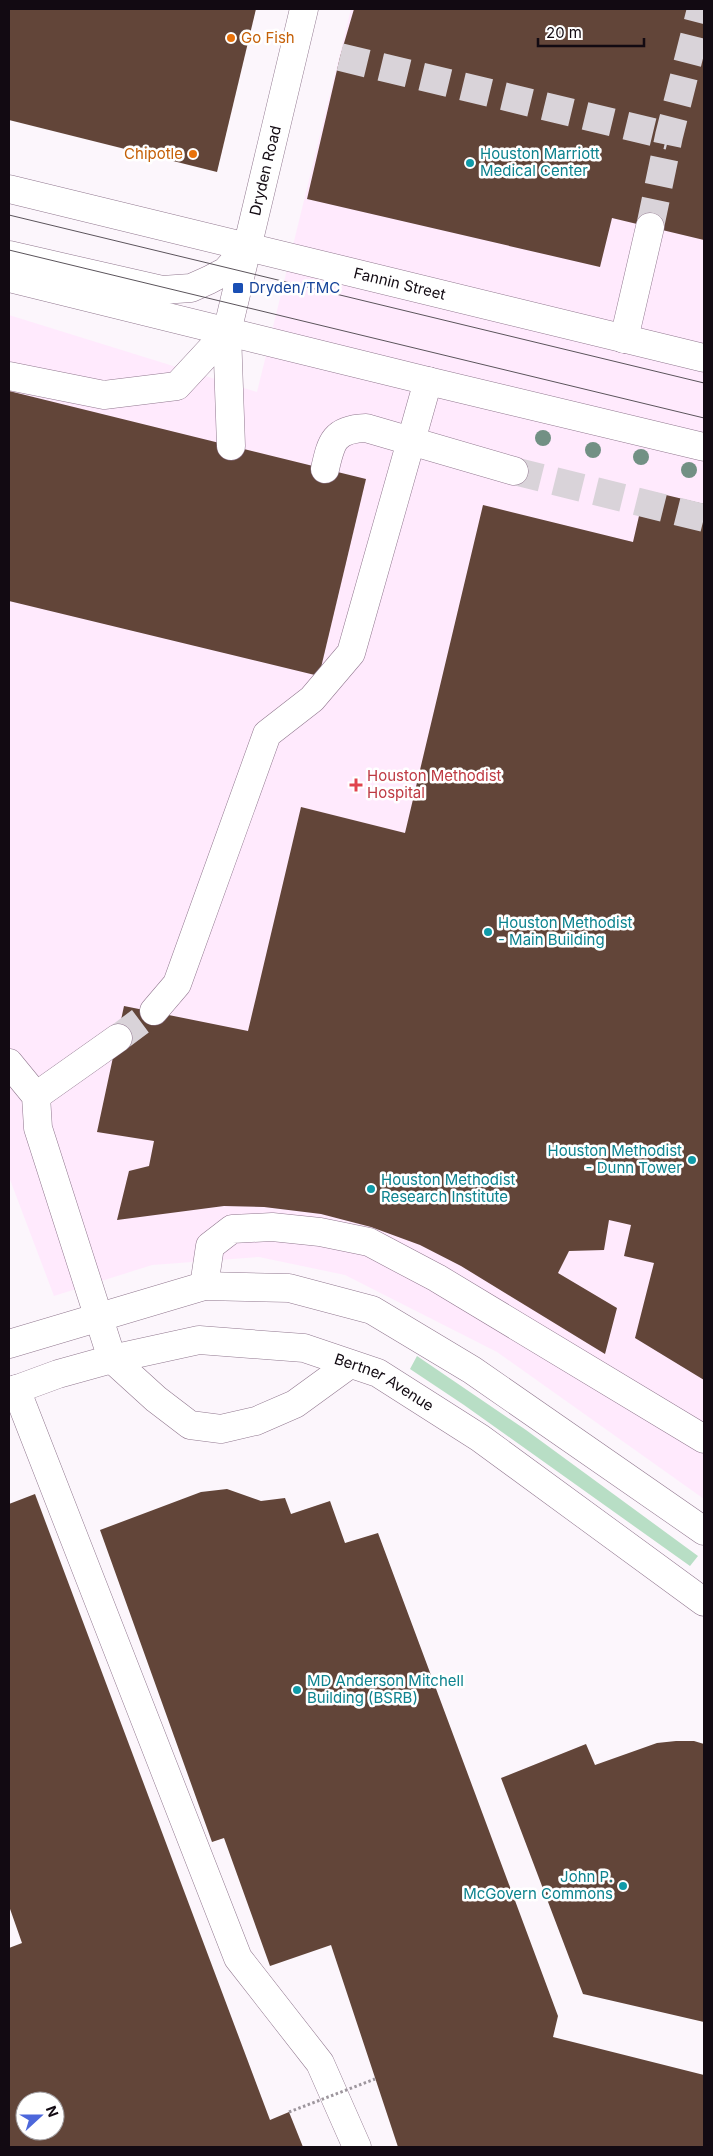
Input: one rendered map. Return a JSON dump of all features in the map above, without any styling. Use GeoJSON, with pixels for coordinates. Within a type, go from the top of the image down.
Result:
{"type":"FeatureCollection","features":[{"type":"Feature","properties":{"kind":"street","name":"Dryden Road"},"geometry":{"type":"LineString","coordinates":[[227,332],[304,9]]}},
{"type":"Feature","properties":{"kind":"street","name":"Fannin Street"},"geometry":{"type":"LineString","coordinates":[[9,189],[704,358]]}},
{"type":"Feature","properties":{"kind":"street"},"geometry":{"type":"LineString","coordinates":[[624,339],[650,227]]}},
{"type":"Feature","properties":{"kind":"street"},"geometry":{"type":"LineString","coordinates":[[9,254],[162,290],[191,288],[209,280],[226,271],[247,247]]}},
{"type":"Feature","properties":{"kind":"street"},"geometry":{"type":"LineString","coordinates":[[9,278],[704,447]]}},
{"type":"Feature","properties":{"kind":"street"},"geometry":{"type":"LineString","coordinates":[[9,376],[104,395],[177,386],[227,332]]}},
{"type":"Feature","properties":{"kind":"street"},"geometry":{"type":"LineString","coordinates":[[227,332],[231,446]]}},
{"type":"Feature","properties":{"kind":"street"},"geometry":{"type":"LineString","coordinates":[[154,1012],[177,984],[267,734],[312,698],[351,653],[428,381]]}},
{"type":"Feature","properties":{"kind":"street"},"geometry":{"type":"LineString","coordinates":[[325,469],[330,444],[353,428],[366,428],[514,471]]}},
{"type":"Feature","properties":{"kind":"street"},"geometry":{"type":"LineString","coordinates":[[36,1096],[118,1038]]}},
{"type":"Feature","properties":{"kind":"street"},"geometry":{"type":"LineString","coordinates":[[9,1063],[36,1096],[38,1128],[112,1359],[156,1398],[190,1424],[221,1428],[256,1421],[295,1404],[350,1364]]}},
{"type":"Feature","properties":{"kind":"street"},"geometry":{"type":"LineString","coordinates":[[204,1286],[210,1246],[232,1229],[272,1227],[320,1232],[369,1242],[437,1278],[704,1439]]}},
{"type":"Feature","properties":{"kind":"street"},"geometry":{"type":"LineString","coordinates":[[9,1344],[204,1286],[289,1288],[372,1310],[472,1370],[704,1531]]}},
{"type":"Feature","properties":{"kind":"street","name":"Bertner Avenue"},"geometry":{"type":"LineString","coordinates":[[13,1390],[58,1374],[112,1359],[199,1340],[304,1348],[378,1373],[480,1438],[704,1602]]}},
{"type":"Feature","properties":{"kind":"street"},"geometry":{"type":"LineString","coordinates":[[13,1390],[238,1958],[320,2062],[357,2147]]}},
{"type":"Feature","properties":{"kind":"path"},"geometry":{"type":"LineString","coordinates":[[289,2112],[375,2079]]}},
{"type":"Feature","properties":{"kind":"shaded area","name":"Houston Methodist Hospital"},"geometry":{"type":"Polygon","coordinates":[[[351,9],[704,9],[704,1499],[497,1352],[345,1275],[259,1257],[152,1265],[54,1296],[9,1177],[9,315],[257,392],[351,9]]]}},
{"type":"Feature","properties":{"kind":"green space"},"geometry":{"type":"Polygon","coordinates":[[[417,1356],[526,1430],[698,1556],[690,1566],[464,1405],[410,1369],[417,1356]]]}},
{"type":"Feature","properties":{"kind":"building"},"geometry":{"type":"Polygon","coordinates":[[[9,9],[256,9],[217,172],[9,120],[9,9]]]}},
{"type":"Feature","properties":{"kind":"building","name":"Houston Marriott Medical Center"},"geometry":{"type":"Polygon","coordinates":[[[354,9],[704,9],[704,240],[612,218],[600,267],[307,199],[340,57],[354,9]]]}},
{"type":"Feature","properties":{"kind":"building"},"geometry":{"type":"Polygon","coordinates":[[[9,391],[366,479],[319,676],[9,601],[9,391]]]}},
{"type":"Feature","properties":{"kind":"building","name":"Houston Methodist - Main Building"},"geometry":{"type":"Polygon","coordinates":[[[645,490],[704,504],[704,1380],[635,1338],[654,1263],[624,1256],[631,1225],[609,1220],[604,1250],[569,1251],[558,1273],[617,1308],[605,1354],[461,1266],[420,1245],[371,1227],[321,1214],[264,1207],[224,1206],[117,1220],[129,1171],[149,1166],[154,1141],[97,1132],[124,1006],[248,1031],[301,807],[405,833],[483,505],[633,542],[645,490]]]}},
{"type":"Feature","properties":{"kind":"building","name":"MD Anderson Mitchell Building (BSRB)"},"geometry":{"type":"Polygon","coordinates":[[[227,1489],[261,1501],[285,1498],[291,1514],[330,1501],[345,1543],[378,1533],[558,2016],[553,2037],[704,2075],[704,2147],[398,2147],[331,1945],[270,1966],[224,1838],[212,1842],[100,1530],[201,1492],[227,1489]]]}},
{"type":"Feature","properties":{"kind":"building"},"geometry":{"type":"Polygon","coordinates":[[[35,1494],[270,2120],[289,2112],[303,2147],[9,2147],[9,1948],[22,1943],[9,1906],[9,1504],[35,1494]]]}},
{"type":"Feature","properties":{"kind":"building","name":"John P. McGovern Commons"},"geometry":{"type":"Polygon","coordinates":[[[694,1741],[704,1744],[704,2022],[583,1994],[501,1778],[586,1744],[595,1765],[657,1743],[694,1741]]]}},
{"type":"Feature","properties":{"kind":"tunnel"},"geometry":{"type":"LineString","coordinates":[[650,227],[669,136],[701,9]]}},
{"type":"Feature","properties":{"kind":"tunnel"},"geometry":{"type":"LineString","coordinates":[[340,57],[669,136]]}},
{"type":"Feature","properties":{"kind":"tunnel"},"geometry":{"type":"LineString","coordinates":[[514,471],[704,518]]}},
{"type":"Feature","properties":{"kind":"tunnel"},"geometry":{"type":"LineString","coordinates":[[118,1038],[154,1011]]}},
{"type":"Feature","properties":{"kind":"tram line"},"geometry":{"type":"LineString","coordinates":[[9,215],[704,383]]}},
{"type":"Feature","properties":{"kind":"tram line"},"geometry":{"type":"LineString","coordinates":[[9,250],[704,418]]}},
{"type":"Feature","properties":{"kind":"place","name":"Go Fish"},"geometry":{"type":"Point","coordinates":[231,38]}},
{"type":"Feature","properties":{"kind":"place","name":"Chipotle"},"geometry":{"type":"Point","coordinates":[193,154]}},
{"type":"Feature","properties":{"kind":"place","name":"Houston Marriott Medical Center"},"geometry":{"type":"Point","coordinates":[470,163]}},
{"type":"Feature","properties":{"kind":"place","name":"Dryden/TMC"},"geometry":{"type":"Point","coordinates":[238,288]}},
{"type":"Feature","properties":{"kind":"place","name":"Houston Methodist Hospital"},"geometry":{"type":"Point","coordinates":[356,785]}},
{"type":"Feature","properties":{"kind":"place","name":"Houston Methodist - Main Building"},"geometry":{"type":"Point","coordinates":[488,932]}},
{"type":"Feature","properties":{"kind":"place","name":"Houston Methodist - Dunn Tower"},"geometry":{"type":"Point","coordinates":[692,1160]}},
{"type":"Feature","properties":{"kind":"place","name":"Houston Methodist Research Institute"},"geometry":{"type":"Point","coordinates":[371,1189]}},
{"type":"Feature","properties":{"kind":"place","name":"MD Anderson Mitchell Building (BSRB)"},"geometry":{"type":"Point","coordinates":[297,1690]}},
{"type":"Feature","properties":{"kind":"place","name":"John P. McGovern Commons"},"geometry":{"type":"Point","coordinates":[623,1886]}}]}
